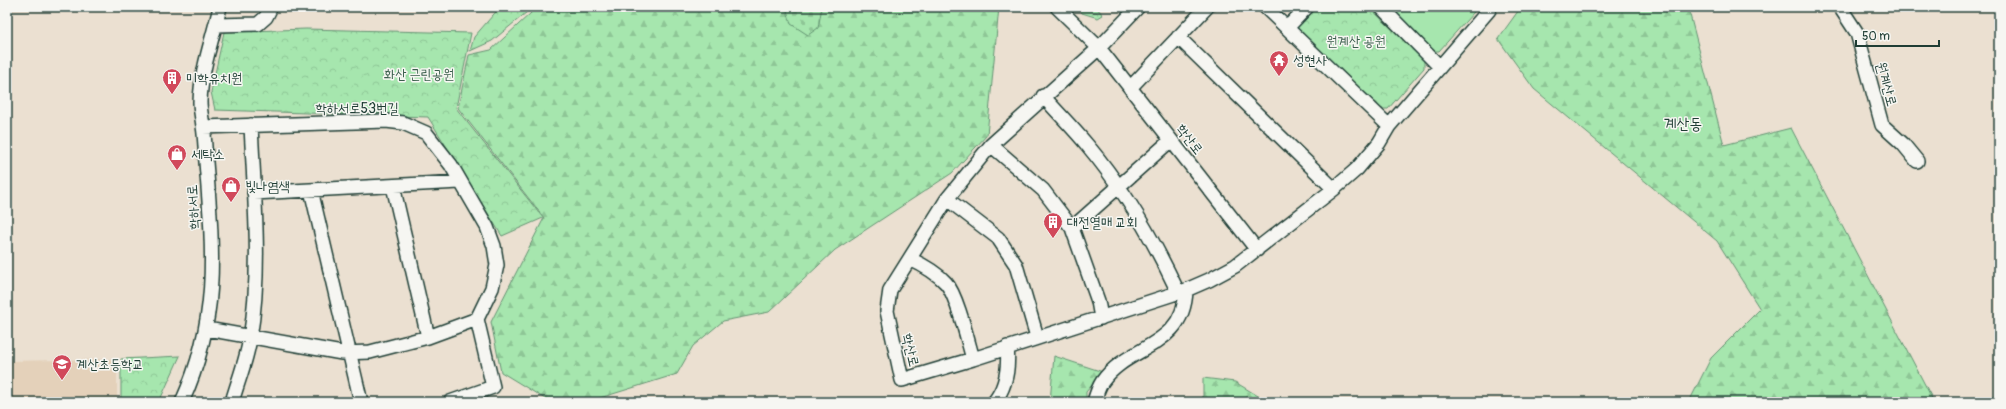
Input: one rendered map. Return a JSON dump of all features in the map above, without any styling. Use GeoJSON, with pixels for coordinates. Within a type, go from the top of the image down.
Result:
{"type":"FeatureCollection","features":[{"type":"Feature","properties":{"kind":"street","name":"학하서로"},"geometry":{"type":"LineString","coordinates":[[182,402],[191,382],[207,329],[212,289],[212,239],[200,102],[206,59],[220,7]]}},
{"type":"Feature","properties":{"kind":"street"},"geometry":{"type":"LineString","coordinates":[[216,25],[258,24],[266,17],[271,7]]}},
{"type":"Feature","properties":{"kind":"street"},"geometry":{"type":"LineString","coordinates":[[1057,7],[1099,48]]}},
{"type":"Feature","properties":{"kind":"street","name":"학산로"},"geometry":{"type":"LineString","coordinates":[[1138,7],[1099,48],[1043,96],[991,145],[947,199],[890,290],[887,311],[902,380],[973,359],[1182,291],[1235,266],[1334,189],[1357,169],[1379,143],[1389,126],[1414,106],[1440,67],[1489,10],[1486,7]]}},
{"type":"Feature","properties":{"kind":"street"},"geometry":{"type":"LineString","coordinates":[[1130,88],[1207,7]]}},
{"type":"Feature","properties":{"kind":"street"},"geometry":{"type":"LineString","coordinates":[[1265,7],[1389,126]]}},
{"type":"Feature","properties":{"kind":"street"},"geometry":{"type":"LineString","coordinates":[[1287,28],[1307,7]]}},
{"type":"Feature","properties":{"kind":"street"},"geometry":{"type":"LineString","coordinates":[[1381,7],[1440,67]]}},
{"type":"Feature","properties":{"kind":"street","name":"원계산로"},"geometry":{"type":"LineString","coordinates":[[1840,7],[1857,33],[1882,125],[1903,144],[1917,161]]}},
{"type":"Feature","properties":{"kind":"street"},"geometry":{"type":"LineString","coordinates":[[1178,37],[1334,189]]}},
{"type":"Feature","properties":{"kind":"street","name":"학산로"},"geometry":{"type":"LineString","coordinates":[[1099,48],[1257,250]]}},
{"type":"Feature","properties":{"kind":"street"},"geometry":{"type":"LineString","coordinates":[[1043,96],[1089,147],[1118,187],[1182,291],[1185,304],[1182,315],[1170,330],[1153,346],[1121,363],[1102,382],[1094,402]]}},
{"type":"Feature","properties":{"kind":"street","name":"학하서로53번길"},"geometry":{"type":"LineString","coordinates":[[203,127],[386,121],[403,123],[426,134],[451,165],[487,227],[494,246],[497,265],[492,288],[477,319]]}},
{"type":"Feature","properties":{"kind":"street"},"geometry":{"type":"LineString","coordinates":[[232,402],[250,338],[256,248],[251,125]]}},
{"type":"Feature","properties":{"kind":"street"},"geometry":{"type":"LineString","coordinates":[[1072,228],[1171,140]]}},
{"type":"Feature","properties":{"kind":"street"},"geometry":{"type":"LineString","coordinates":[[991,145],[1043,190],[1072,228],[1098,301],[1100,318]]}},
{"type":"Feature","properties":{"kind":"street"},"geometry":{"type":"LineString","coordinates":[[254,194],[460,182]]}},
{"type":"Feature","properties":{"kind":"street"},"geometry":{"type":"LineString","coordinates":[[393,186],[428,337]]}},
{"type":"Feature","properties":{"kind":"street"},"geometry":{"type":"LineString","coordinates":[[311,190],[361,402]]}},
{"type":"Feature","properties":{"kind":"street"},"geometry":{"type":"LineString","coordinates":[[947,199],[998,238],[1016,265],[1037,337]]}},
{"type":"Feature","properties":{"kind":"street"},"geometry":{"type":"LineString","coordinates":[[910,259],[928,268],[947,284],[960,316],[973,359]]}},
{"type":"Feature","properties":{"kind":"street"},"geometry":{"type":"LineString","coordinates":[[207,329],[250,338],[350,353],[370,352],[428,337],[477,319],[492,387],[450,402]]}},
{"type":"Feature","properties":{"kind":"street"},"geometry":{"type":"LineString","coordinates":[[994,402],[1004,386],[1008,370],[1007,348]]}},
{"type":"Feature","properties":{"kind":"shaded area","name":"계산초등학교"},"geometry":{"type":"Polygon","coordinates":[[[117,359],[117,402],[7,402],[7,361],[117,359]]]}},
{"type":"Feature","properties":{"kind":"green space"},"geometry":{"type":"Polygon","coordinates":[[[500,7],[525,7],[527,12],[492,41],[470,51],[474,37],[500,7]]]}},
{"type":"Feature","properties":{"kind":"green space"},"geometry":{"type":"Polygon","coordinates":[[[529,7],[999,7],[987,135],[952,173],[835,250],[769,312],[723,321],[693,346],[677,374],[587,402],[550,402],[501,372],[491,322],[544,218],[458,108],[469,55],[491,50],[531,13],[529,7]]]}},
{"type":"Feature","properties":{"kind":"green space"},"geometry":{"type":"Polygon","coordinates":[[[786,7],[822,7],[818,28],[808,35],[791,24],[786,7]]]}},
{"type":"Feature","properties":{"kind":"green space"},"geometry":{"type":"Polygon","coordinates":[[[1076,7],[1096,7],[1103,15],[1098,18],[1082,13],[1076,7]]]}},
{"type":"Feature","properties":{"kind":"green space","name":"원계산 공원"},"geometry":{"type":"Polygon","coordinates":[[[1310,7],[1369,7],[1424,60],[1424,68],[1388,109],[1379,109],[1294,28],[1310,7]]]}},
{"type":"Feature","properties":{"kind":"green space"},"geometry":{"type":"Polygon","coordinates":[[[1387,7],[1474,7],[1474,12],[1439,51],[1432,51],[1387,7]]]}},
{"type":"Feature","properties":{"kind":"green space"},"geometry":{"type":"Polygon","coordinates":[[[1521,7],[1690,7],[1689,11],[1724,145],[1791,128],[1934,402],[1689,402],[1711,358],[1760,309],[1717,241],[1534,89],[1498,39],[1521,7]]]}},
{"type":"Feature","properties":{"kind":"green space","name":"화산 근린공원"},"geometry":{"type":"Polygon","coordinates":[[[306,29],[471,33],[456,108],[543,218],[502,236],[428,117],[215,110],[211,92],[224,32],[306,29]]]}},
{"type":"Feature","properties":{"kind":"green space"},"geometry":{"type":"Polygon","coordinates":[[[180,356],[159,402],[121,402],[121,359],[180,356]]]}},
{"type":"Feature","properties":{"kind":"green space"},"geometry":{"type":"Polygon","coordinates":[[[1054,356],[1103,372],[1086,392],[1086,402],[1050,402],[1054,356]]]}},
{"type":"Feature","properties":{"kind":"green space"},"geometry":{"type":"Polygon","coordinates":[[[1203,378],[1235,382],[1268,402],[1203,402],[1203,378]]]}},
{"type":"Feature","properties":{"kind":"place","name":"성현사"},"geometry":{"type":"Point","coordinates":[1279,77]}},
{"type":"Feature","properties":{"kind":"place","name":"미학유치원"},"geometry":{"type":"Point","coordinates":[172,95]}},
{"type":"Feature","properties":{"kind":"place","name":"세탁소"},"geometry":{"type":"Point","coordinates":[177,171]}},
{"type":"Feature","properties":{"kind":"place","name":"빛나염색"},"geometry":{"type":"Point","coordinates":[231,203]}},
{"type":"Feature","properties":{"kind":"place","name":"대전열매 교회"},"geometry":{"type":"Point","coordinates":[1053,239]}},
{"type":"Feature","properties":{"kind":"place","name":"계산초등학교"},"geometry":{"type":"Point","coordinates":[62,381]}},
{"type":"Feature","properties":{"kind":"district","name":"계산동"},"geometry":{"type":"Point","coordinates":[1683,123]}}]}
